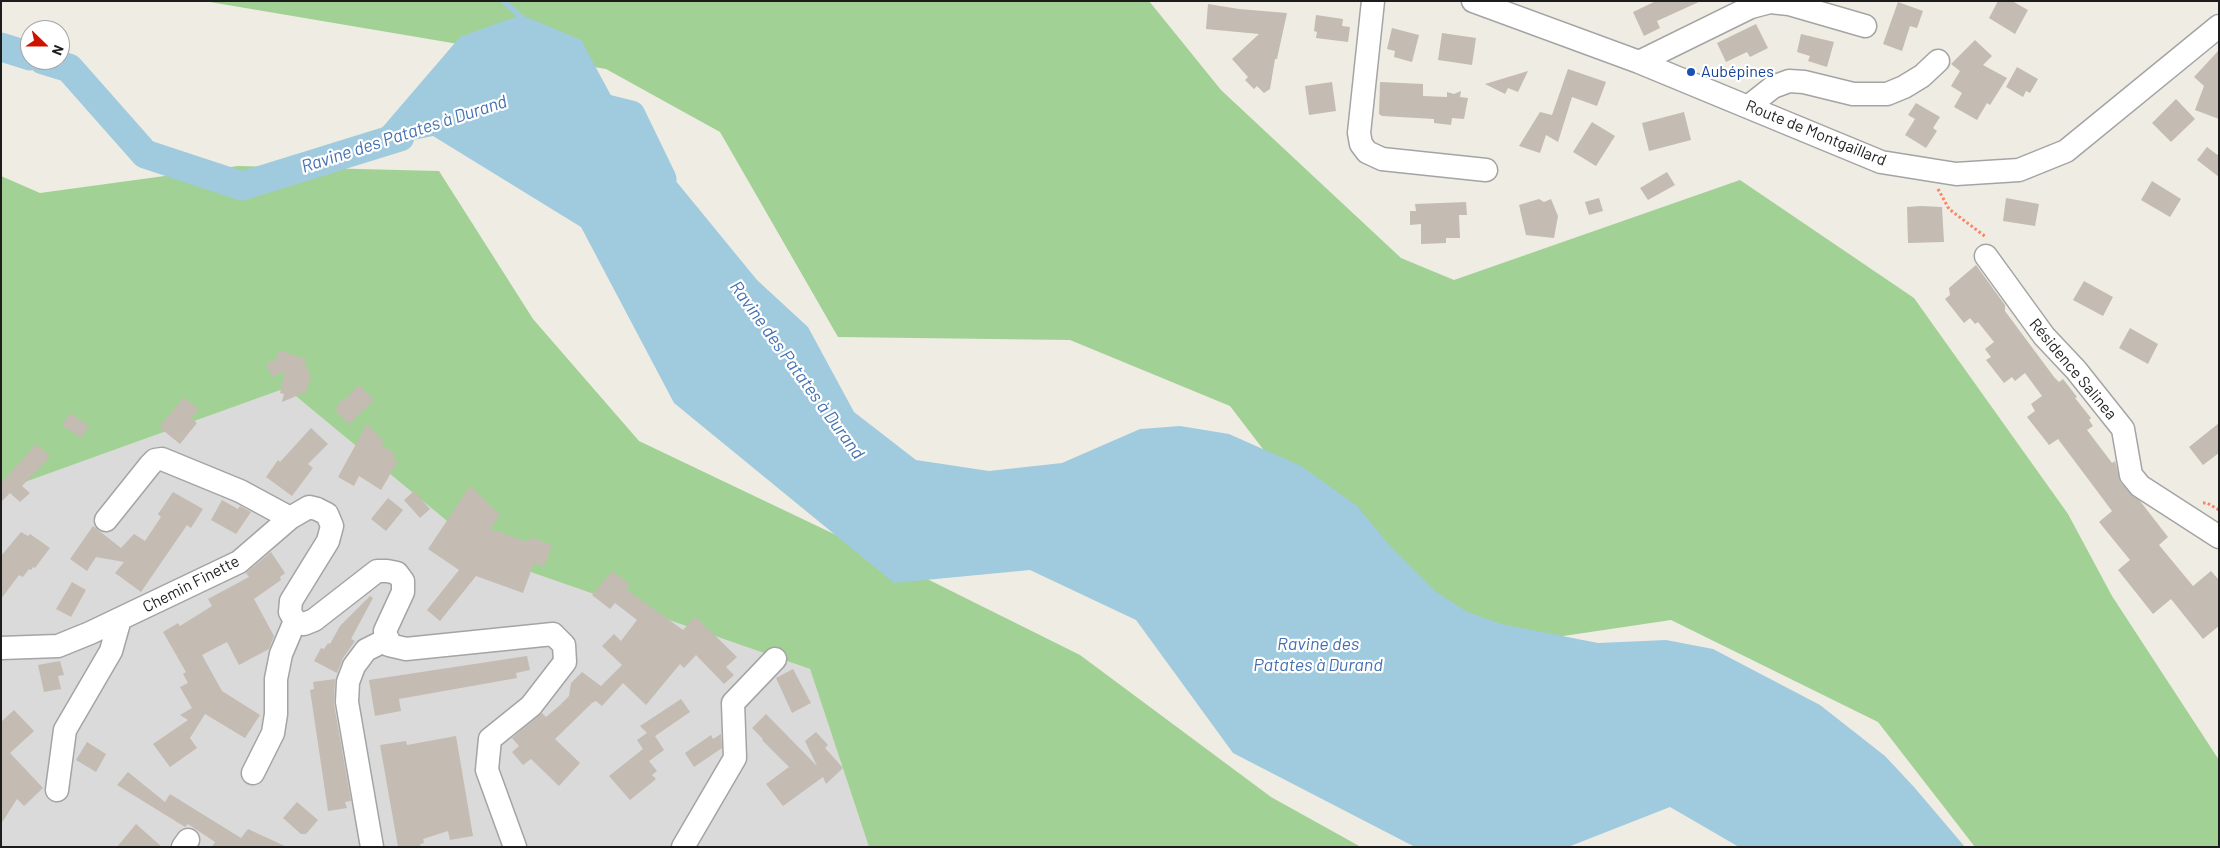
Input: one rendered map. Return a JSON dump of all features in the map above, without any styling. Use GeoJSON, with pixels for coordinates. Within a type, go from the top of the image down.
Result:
{"type":"FeatureCollection","features":[{"type":"Feature","properties":{"kind":"street"},"geometry":{"type":"LineString","coordinates":[[1373,1],[1359,133],[1361,144],[1367,152],[1382,159],[1486,170]]}},
{"type":"Feature","properties":{"kind":"street"},"geometry":{"type":"LineString","coordinates":[[1639,62],[1751,7],[1770,2],[1789,4],[1865,26]]}},
{"type":"Feature","properties":{"kind":"street","name":"Route de Montgaillard"},"geometry":{"type":"LineString","coordinates":[[1487,3],[1749,106],[1881,162],[1956,174],[2019,170],[2066,150],[2219,26]]}},
{"type":"Feature","properties":{"kind":"street"},"geometry":{"type":"LineString","coordinates":[[1749,106],[1774,87],[1789,81],[1804,82],[1853,94],[1887,94],[1904,87],[1922,76],[1938,61]]}},
{"type":"Feature","properties":{"kind":"street","name":"Résidence Salinea"},"geometry":{"type":"LineString","coordinates":[[1986,256],[2044,336],[2076,370],[2123,429],[2131,475],[2140,486],[2219,537]]}},
{"type":"Feature","properties":{"kind":"street"},"geometry":{"type":"LineString","coordinates":[[106,520],[150,465],[155,460],[162,459],[240,491],[290,518]]}},
{"type":"Feature","properties":{"kind":"street","name":"Chemin Finette"},"geometry":{"type":"LineString","coordinates":[[1,648],[58,646],[120,619],[239,562],[290,518],[308,508],[317,509],[327,514],[332,526],[328,541],[291,601],[290,612],[295,621]]}},
{"type":"Feature","properties":{"kind":"street"},"geometry":{"type":"LineString","coordinates":[[253,773],[273,733],[276,714],[276,679],[281,654],[295,621],[304,624],[314,620],[377,571],[397,573],[403,581],[403,592],[385,631],[389,645],[406,649],[553,634],[564,645],[565,662],[531,706],[490,739],[487,770],[516,847]]}},
{"type":"Feature","properties":{"kind":"street"},"geometry":{"type":"LineString","coordinates":[[57,790],[65,730],[110,651],[120,619]]}},
{"type":"Feature","properties":{"kind":"street"},"geometry":{"type":"LineString","coordinates":[[372,847],[347,702],[348,682],[354,666],[366,650],[388,639]]}},
{"type":"Feature","properties":{"kind":"street"},"geometry":{"type":"LineString","coordinates":[[683,847],[735,758],[733,703],[775,659]]}},
{"type":"Feature","properties":{"kind":"shaded area"},"geometry":{"type":"Polygon","coordinates":[[[286,388],[493,559],[810,669],[869,847],[1,847],[1,492],[10,487],[286,388]]]}},
{"type":"Feature","properties":{"kind":"green space"},"geometry":{"type":"Polygon","coordinates":[[[204,1],[1149,1],[1221,90],[1401,258],[1454,280],[1740,180],[1914,298],[2068,514],[2112,596],[2219,760],[2219,847],[1975,847],[1878,722],[1671,620],[1422,657],[1230,406],[1070,340],[838,337],[720,132],[606,69],[204,1]]]}},
{"type":"Feature","properties":{"kind":"green space"},"geometry":{"type":"Polygon","coordinates":[[[238,166],[439,171],[533,319],[639,441],[899,565],[1080,655],[1271,797],[1361,847],[869,847],[810,669],[493,559],[286,388],[1,492],[1,176],[40,193],[238,166]]]}},
{"type":"Feature","properties":{"kind":"water","name":"Ravine des Patates à Durand"},"geometry":{"type":"Polygon","coordinates":[[[521,15],[581,40],[621,114],[757,280],[808,327],[854,412],[916,460],[989,471],[1062,463],[1140,429],[1180,426],[1229,434],[1301,466],[1357,506],[1390,546],[1435,591],[1467,612],[1501,624],[1598,643],[1666,640],[1713,649],[1820,705],[1885,756],[1965,847],[1739,847],[1670,807],[1568,847],[1415,847],[1233,753],[1136,620],[1030,570],[894,583],[674,403],[581,227],[433,136],[363,150],[460,37],[521,15]]]}},
{"type":"Feature","properties":{"kind":"building"},"geometry":{"type":"Polygon","coordinates":[[[1656,1],[1701,1],[1657,21],[1660,28],[1644,36],[1633,12],[1656,1]]]}},
{"type":"Feature","properties":{"kind":"building"},"geometry":{"type":"Polygon","coordinates":[[[1998,1],[2012,1],[2028,10],[2015,34],[1989,18],[1998,1]]]}},
{"type":"Feature","properties":{"kind":"building"},"geometry":{"type":"Polygon","coordinates":[[[1898,2],[1923,11],[1917,28],[1910,26],[1902,51],[1883,44],[1898,2]]]}},
{"type":"Feature","properties":{"kind":"building"},"geometry":{"type":"Polygon","coordinates":[[[1208,4],[1287,13],[1277,59],[1275,59],[1270,89],[1264,93],[1257,86],[1254,89],[1245,80],[1248,77],[1232,59],[1259,34],[1206,29],[1208,4]]]}},
{"type":"Feature","properties":{"kind":"building"},"geometry":{"type":"Polygon","coordinates":[[[1316,15],[1343,19],[1342,26],[1350,27],[1348,42],[1316,38],[1317,32],[1314,31],[1316,15]]]}},
{"type":"Feature","properties":{"kind":"building"},"geometry":{"type":"Polygon","coordinates":[[[1756,24],[1768,48],[1750,57],[1747,52],[1726,62],[1717,43],[1756,24]]]}},
{"type":"Feature","properties":{"kind":"building"},"geometry":{"type":"Polygon","coordinates":[[[1392,28],[1419,35],[1412,62],[1394,57],[1395,51],[1387,49],[1392,28]]]}},
{"type":"Feature","properties":{"kind":"building"},"geometry":{"type":"Polygon","coordinates":[[[1442,33],[1476,38],[1472,65],[1438,60],[1442,33]]]}},
{"type":"Feature","properties":{"kind":"building"},"geometry":{"type":"Polygon","coordinates":[[[1801,34],[1834,42],[1827,67],[1808,61],[1810,56],[1797,52],[1801,34]]]}},
{"type":"Feature","properties":{"kind":"building"},"geometry":{"type":"Polygon","coordinates":[[[1975,40],[1992,56],[1983,65],[2007,78],[1990,105],[1987,103],[1977,120],[1954,107],[1962,93],[1951,86],[1960,71],[1951,64],[1975,40]]]}},
{"type":"Feature","properties":{"kind":"building"},"geometry":{"type":"Polygon","coordinates":[[[2219,50],[2219,119],[2195,110],[2204,86],[2194,77],[2219,50]]]}},
{"type":"Feature","properties":{"kind":"building"},"geometry":{"type":"Polygon","coordinates":[[[2017,67],[2038,79],[2030,93],[2026,91],[2023,97],[2006,87],[2017,67]]]}},
{"type":"Feature","properties":{"kind":"building"},"geometry":{"type":"Polygon","coordinates":[[[1568,69],[1606,82],[1597,106],[1572,97],[1558,142],[1546,135],[1540,153],[1519,146],[1540,112],[1552,115],[1568,69]]]}},
{"type":"Feature","properties":{"kind":"building"},"geometry":{"type":"Polygon","coordinates":[[[1528,71],[1518,92],[1508,88],[1505,94],[1485,84],[1528,71]]]}},
{"type":"Feature","properties":{"kind":"building"},"geometry":{"type":"Polygon","coordinates":[[[1332,82],[1336,111],[1309,115],[1305,86],[1332,82]]]}},
{"type":"Feature","properties":{"kind":"building"},"geometry":{"type":"Polygon","coordinates":[[[1380,82],[1423,84],[1423,96],[1447,97],[1447,92],[1454,94],[1461,91],[1460,97],[1468,98],[1464,119],[1452,118],[1451,125],[1434,123],[1434,119],[1382,116],[1379,114],[1380,82]]]}},
{"type":"Feature","properties":{"kind":"building"},"geometry":{"type":"Polygon","coordinates":[[[2176,99],[2195,119],[2171,142],[2152,123],[2176,99]]]}},
{"type":"Feature","properties":{"kind":"building"},"geometry":{"type":"Polygon","coordinates":[[[1916,103],[1940,117],[1933,128],[1937,131],[1926,148],[1905,135],[1915,119],[1908,115],[1916,103]]]}},
{"type":"Feature","properties":{"kind":"building"},"geometry":{"type":"Polygon","coordinates":[[[1684,112],[1691,140],[1649,151],[1642,123],[1684,112]]]}},
{"type":"Feature","properties":{"kind":"building"},"geometry":{"type":"Polygon","coordinates":[[[1592,122],[1615,136],[1596,166],[1573,152],[1592,122]]]}},
{"type":"Feature","properties":{"kind":"building"},"geometry":{"type":"Polygon","coordinates":[[[2207,147],[2219,156],[2219,177],[2197,160],[2207,147]]]}},
{"type":"Feature","properties":{"kind":"building"},"geometry":{"type":"Polygon","coordinates":[[[1667,172],[1675,185],[1648,200],[1640,188],[1667,172]]]}},
{"type":"Feature","properties":{"kind":"building"},"geometry":{"type":"Polygon","coordinates":[[[2152,181],[2181,199],[2170,217],[2141,200],[2152,181]]]}},
{"type":"Feature","properties":{"kind":"building"},"geometry":{"type":"Polygon","coordinates":[[[1599,198],[1603,211],[1589,215],[1585,202],[1599,198]]]}},
{"type":"Feature","properties":{"kind":"building"},"geometry":{"type":"Polygon","coordinates":[[[2006,198],[2039,204],[2035,226],[2003,221],[2006,198]]]}},
{"type":"Feature","properties":{"kind":"building"},"geometry":{"type":"Polygon","coordinates":[[[1539,199],[1544,202],[1551,199],[1558,216],[1554,238],[1526,235],[1519,205],[1539,199]]]}},
{"type":"Feature","properties":{"kind":"building"},"geometry":{"type":"Polygon","coordinates":[[[1466,202],[1467,215],[1459,215],[1460,238],[1446,238],[1446,243],[1421,244],[1421,224],[1410,225],[1410,211],[1416,211],[1415,204],[1466,202]]]}},
{"type":"Feature","properties":{"kind":"building"},"geometry":{"type":"Polygon","coordinates":[[[1907,207],[1942,207],[1944,242],[1908,243],[1907,207]]]}},
{"type":"Feature","properties":{"kind":"building"},"geometry":{"type":"Polygon","coordinates":[[[1976,265],[2005,305],[2005,311],[2054,377],[2059,382],[2063,379],[2091,418],[2089,420],[2093,426],[2087,430],[2112,463],[2115,461],[2121,483],[2140,501],[2168,537],[2159,545],[2193,586],[2211,571],[2219,580],[2219,626],[2203,639],[2171,599],[2153,614],[2118,570],[2130,560],[2099,522],[2112,511],[2058,439],[2049,445],[2027,417],[2035,411],[2031,404],[2042,396],[2025,373],[2015,381],[2012,377],[2004,383],[1986,360],[1991,357],[1985,349],[1994,342],[1978,322],[1975,324],[1970,318],[1964,323],[1945,299],[1950,295],[1949,288],[1976,265]]]}},
{"type":"Feature","properties":{"kind":"building"},"geometry":{"type":"Polygon","coordinates":[[[2084,281],[2113,297],[2103,316],[2073,300],[2084,281]]]}},
{"type":"Feature","properties":{"kind":"building"},"geometry":{"type":"Polygon","coordinates":[[[2130,328],[2158,344],[2148,364],[2119,348],[2130,328]]]}},
{"type":"Feature","properties":{"kind":"building"},"geometry":{"type":"Polygon","coordinates":[[[279,350],[308,360],[304,362],[311,376],[306,392],[282,402],[284,394],[280,393],[285,371],[272,377],[266,364],[276,359],[279,350]]]}},
{"type":"Feature","properties":{"kind":"building"},"geometry":{"type":"Polygon","coordinates":[[[359,385],[374,400],[349,424],[335,410],[343,398],[345,400],[359,385]]]}},
{"type":"Feature","properties":{"kind":"building"},"geometry":{"type":"Polygon","coordinates":[[[184,397],[199,410],[191,418],[197,423],[180,444],[159,427],[184,397]]]}},
{"type":"Feature","properties":{"kind":"building"},"geometry":{"type":"Polygon","coordinates":[[[70,413],[89,426],[81,438],[62,425],[70,413]]]}},
{"type":"Feature","properties":{"kind":"building"},"geometry":{"type":"Polygon","coordinates":[[[2219,423],[2219,453],[2203,465],[2189,447],[2219,423]]]}},
{"type":"Feature","properties":{"kind":"building"},"geometry":{"type":"Polygon","coordinates":[[[367,424],[384,442],[381,445],[395,454],[392,458],[398,461],[381,490],[359,476],[354,486],[338,477],[367,424]]]}},
{"type":"Feature","properties":{"kind":"building"},"geometry":{"type":"Polygon","coordinates":[[[311,428],[328,444],[308,464],[313,468],[292,496],[266,477],[278,460],[280,462],[311,428]]]}},
{"type":"Feature","properties":{"kind":"building"},"geometry":{"type":"Polygon","coordinates":[[[36,444],[50,457],[22,486],[30,493],[20,502],[10,493],[1,502],[1,483],[36,444]]]}},
{"type":"Feature","properties":{"kind":"building"},"geometry":{"type":"Polygon","coordinates":[[[470,486],[500,515],[490,529],[528,542],[530,537],[552,545],[544,567],[534,563],[523,593],[476,576],[440,621],[427,610],[459,570],[428,549],[470,486]]]}},
{"type":"Feature","properties":{"kind":"building"},"geometry":{"type":"Polygon","coordinates":[[[414,491],[430,509],[420,518],[404,500],[414,491]]]}},
{"type":"Feature","properties":{"kind":"building"},"geometry":{"type":"Polygon","coordinates":[[[173,492],[203,509],[191,528],[187,525],[141,592],[115,573],[124,562],[96,557],[87,571],[70,559],[93,526],[121,548],[134,534],[145,541],[161,517],[158,514],[173,492]]]}},
{"type":"Feature","properties":{"kind":"building"},"geometry":{"type":"Polygon","coordinates":[[[388,498],[403,510],[386,531],[371,519],[388,498]]]}},
{"type":"Feature","properties":{"kind":"building"},"geometry":{"type":"Polygon","coordinates":[[[222,500],[238,509],[240,506],[251,512],[236,534],[211,520],[222,500]]]}},
{"type":"Feature","properties":{"kind":"building"},"geometry":{"type":"Polygon","coordinates":[[[21,532],[28,536],[30,534],[50,548],[35,568],[29,569],[23,577],[19,575],[1,599],[1,556],[21,532]]]}},
{"type":"Feature","properties":{"kind":"building"},"geometry":{"type":"Polygon","coordinates":[[[271,552],[285,573],[280,577],[281,580],[254,599],[274,636],[269,649],[239,665],[227,642],[202,655],[222,691],[260,715],[245,738],[205,714],[190,738],[197,748],[170,767],[153,744],[188,720],[180,715],[192,708],[180,687],[188,683],[183,674],[186,672],[163,632],[178,623],[180,626],[212,606],[208,599],[249,577],[246,573],[271,552]]]}},
{"type":"Feature","properties":{"kind":"building"},"geometry":{"type":"Polygon","coordinates":[[[612,571],[630,584],[626,589],[683,630],[695,617],[700,621],[737,657],[726,667],[734,675],[724,684],[696,655],[684,668],[680,664],[646,705],[623,683],[602,706],[596,701],[592,703],[555,739],[580,763],[559,786],[531,759],[523,765],[512,752],[519,746],[512,738],[542,713],[546,717],[559,706],[569,696],[571,683],[582,672],[601,686],[622,665],[602,646],[614,634],[621,641],[637,620],[615,603],[610,609],[592,595],[612,571]]]}},
{"type":"Feature","properties":{"kind":"building"},"geometry":{"type":"Polygon","coordinates":[[[72,582],[86,590],[71,617],[56,609],[72,582]]]}},
{"type":"Feature","properties":{"kind":"building"},"geometry":{"type":"Polygon","coordinates":[[[370,596],[373,598],[351,639],[355,641],[343,658],[337,673],[314,661],[321,648],[324,649],[328,643],[330,644],[340,626],[370,596]]]}},
{"type":"Feature","properties":{"kind":"building"},"geometry":{"type":"Polygon","coordinates":[[[527,656],[530,670],[516,673],[517,678],[399,699],[401,711],[375,716],[369,680],[527,656]]]}},
{"type":"Feature","properties":{"kind":"building"},"geometry":{"type":"Polygon","coordinates":[[[60,661],[64,675],[58,676],[61,689],[44,692],[38,665],[60,661]]]}},
{"type":"Feature","properties":{"kind":"building"},"geometry":{"type":"Polygon","coordinates":[[[793,669],[811,703],[792,713],[776,678],[793,669]]]}},
{"type":"Feature","properties":{"kind":"building"},"geometry":{"type":"Polygon","coordinates":[[[335,679],[334,704],[351,801],[345,802],[347,808],[328,811],[310,690],[314,689],[313,682],[335,679]]]}},
{"type":"Feature","properties":{"kind":"building"},"geometry":{"type":"Polygon","coordinates":[[[681,699],[690,712],[655,736],[664,750],[649,761],[657,771],[652,775],[656,779],[630,800],[609,776],[643,749],[637,740],[647,733],[640,726],[681,699]]]}},
{"type":"Feature","properties":{"kind":"building"},"geometry":{"type":"Polygon","coordinates":[[[14,710],[34,731],[10,753],[43,788],[24,806],[17,799],[1,824],[1,722],[14,710]]]}},
{"type":"Feature","properties":{"kind":"building"},"geometry":{"type":"Polygon","coordinates":[[[766,714],[817,766],[805,741],[816,732],[828,745],[825,748],[843,768],[826,784],[823,777],[783,806],[766,784],[789,767],[752,728],[766,714]]]}},
{"type":"Feature","properties":{"kind":"building"},"geometry":{"type":"Polygon","coordinates":[[[721,734],[722,748],[694,767],[685,753],[711,735],[713,739],[721,734]]]}},
{"type":"Feature","properties":{"kind":"building"},"geometry":{"type":"Polygon","coordinates":[[[456,736],[473,836],[450,840],[448,831],[423,839],[424,843],[420,844],[421,847],[398,847],[380,745],[406,741],[407,745],[456,736]]]}},
{"type":"Feature","properties":{"kind":"building"},"geometry":{"type":"Polygon","coordinates":[[[87,742],[106,754],[96,772],[76,760],[87,742]]]}},
{"type":"Feature","properties":{"kind":"building"},"geometry":{"type":"Polygon","coordinates":[[[128,772],[165,802],[170,794],[241,838],[248,829],[287,847],[212,847],[215,842],[188,824],[185,827],[117,785],[128,772]]]}},
{"type":"Feature","properties":{"kind":"building"},"geometry":{"type":"Polygon","coordinates":[[[297,802],[318,820],[306,834],[301,834],[283,818],[297,802]]]}},
{"type":"Feature","properties":{"kind":"building"},"geometry":{"type":"Polygon","coordinates":[[[136,824],[162,847],[117,847],[136,824]]]}},
{"type":"Feature","properties":{"kind":"waterway"},"geometry":{"type":"LineString","coordinates":[[503,1],[525,20]]}},
{"type":"Feature","properties":{"kind":"waterway","name":"Ravine des Patates à Durand"},"geometry":{"type":"LineString","coordinates":[[1,47],[20,53]]}},
{"type":"Feature","properties":{"kind":"waterway","name":"Ravine des Patates à Durand"},"geometry":{"type":"LineString","coordinates":[[70,69],[145,154],[242,186],[400,137]]}},
{"type":"Feature","properties":{"kind":"waterway","name":"Ravine des Patates à Durand"},"geometry":{"type":"LineString","coordinates":[[583,103],[631,115],[662,179]]}},
{"type":"Feature","properties":{"kind":"place","name":"Aubépines"},"geometry":{"type":"Point","coordinates":[1691,72]}}]}
